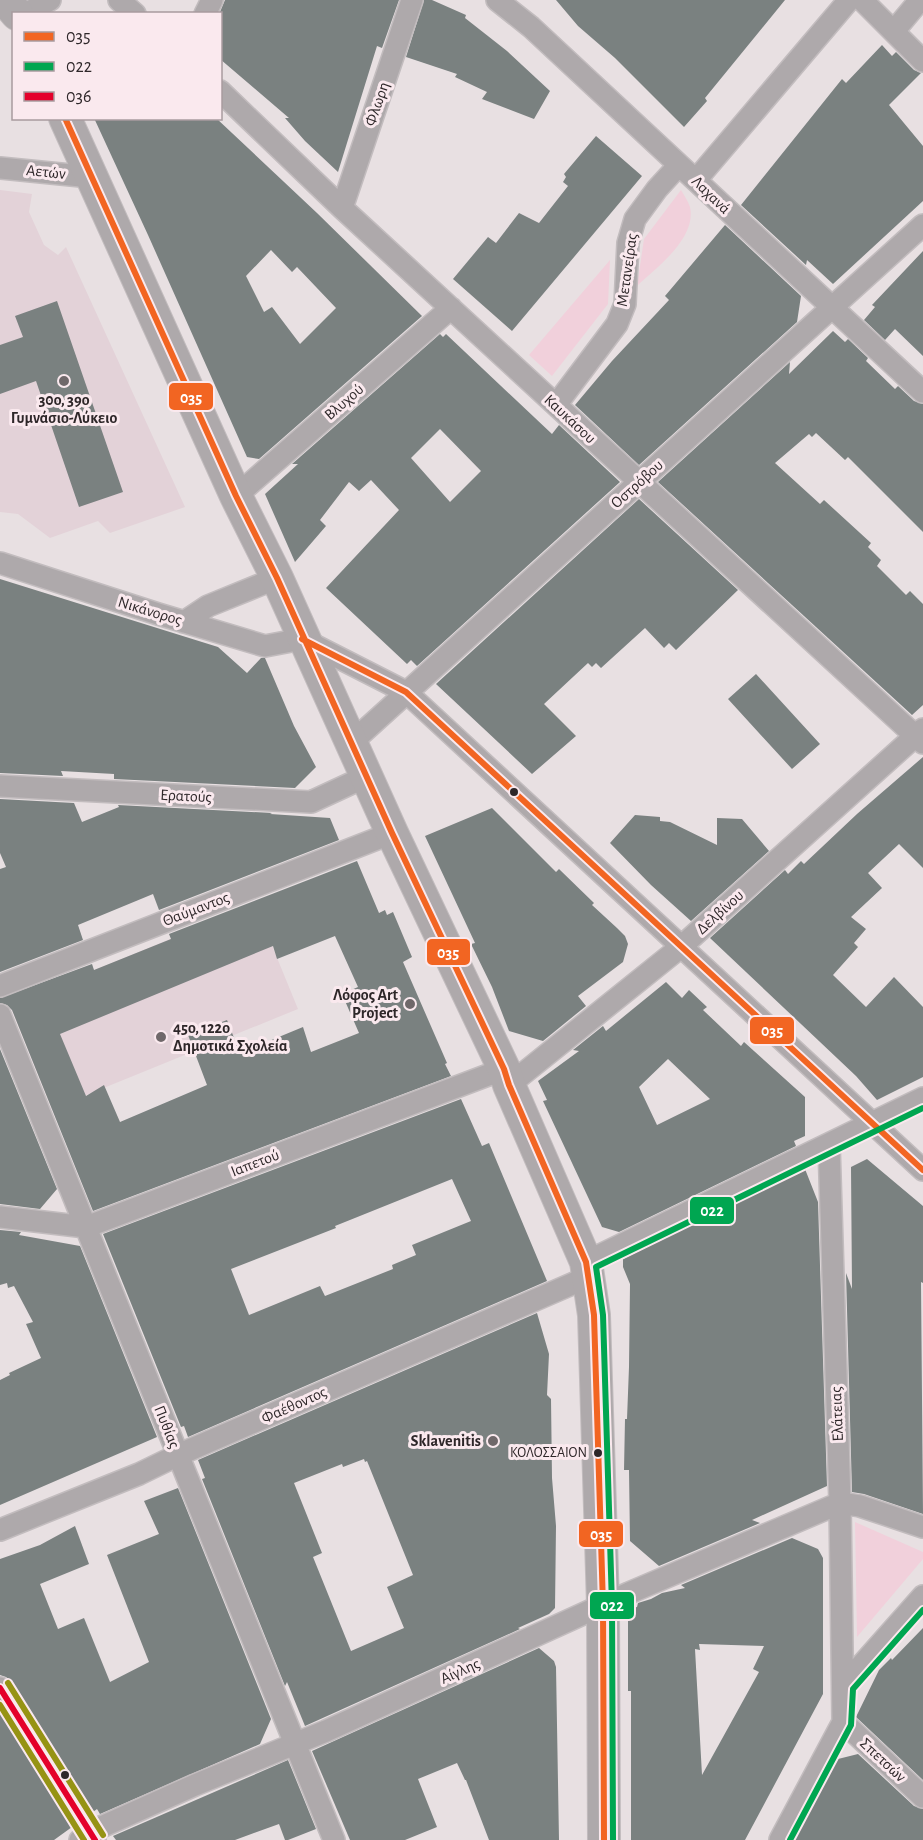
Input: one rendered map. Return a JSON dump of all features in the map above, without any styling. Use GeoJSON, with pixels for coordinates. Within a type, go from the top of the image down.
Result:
{"type":"FeatureCollection","features":[{"type":"Feature","properties":{"kind":"street"},"geometry":{"type":"LineString","coordinates":[[5,0],[16,12]]}},
{"type":"Feature","properties":{"kind":"street"},"geometry":{"type":"LineString","coordinates":[[29,12],[50,0]]}},
{"type":"Feature","properties":{"kind":"street"},"geometry":{"type":"LineString","coordinates":[[119,0],[133,12]]}},
{"type":"Feature","properties":{"kind":"street","name":"Φλωρη"},"geometry":{"type":"LineString","coordinates":[[342,208],[412,0]]}},
{"type":"Feature","properties":{"kind":"street","name":"Λαχανά"},"geometry":{"type":"LineString","coordinates":[[497,0],[531,27],[923,392]]}},
{"type":"Feature","properties":{"kind":"street"},"geometry":{"type":"LineString","coordinates":[[696,180],[849,0]]}},
{"type":"Feature","properties":{"kind":"street"},"geometry":{"type":"LineString","coordinates":[[862,0],[923,61]]}},
{"type":"Feature","properties":{"kind":"street"},"geometry":{"type":"LineString","coordinates":[[894,31],[920,0]]}},
{"type":"Feature","properties":{"kind":"street","name":"Καυκάσου"},"geometry":{"type":"LineString","coordinates":[[222,93],[342,208],[639,482],[920,736]]}},
{"type":"Feature","properties":{"kind":"street"},"geometry":{"type":"LineString","coordinates":[[66,120],[236,496],[277,578],[302,639],[506,1077],[587,1270],[594,1315],[603,1605],[604,1840]]}},
{"type":"Feature","properties":{"kind":"street","name":"Μετανείρας"},"geometry":{"type":"LineString","coordinates":[[556,405],[617,324],[625,304],[628,243],[635,219],[657,189],[679,165]]}},
{"type":"Feature","properties":{"kind":"street","name":"Αετών"},"geometry":{"type":"LineString","coordinates":[[0,168],[91,177]]}},
{"type":"Feature","properties":{"kind":"street","name":"Οστρόβου"},"geometry":{"type":"LineString","coordinates":[[351,743],[923,225]]}},
{"type":"Feature","properties":{"kind":"street","name":"Βλυχού"},"geometry":{"type":"LineString","coordinates":[[236,496],[451,308]]}},
{"type":"Feature","properties":{"kind":"street","name":"Νικάνορος"},"geometry":{"type":"LineString","coordinates":[[0,563],[265,646],[302,639]]}},
{"type":"Feature","properties":{"kind":"street"},"geometry":{"type":"LineString","coordinates":[[184,622],[208,606],[277,578]]}},
{"type":"Feature","properties":{"kind":"street"},"geometry":{"type":"LineString","coordinates":[[302,639],[406,692],[923,1170]]}},
{"type":"Feature","properties":{"kind":"street","name":"Δελβίνου"},"geometry":{"type":"LineString","coordinates":[[506,1077],[682,946],[920,736]]}},
{"type":"Feature","properties":{"kind":"street","name":"Ερατούς"},"geometry":{"type":"LineString","coordinates":[[0,786],[311,802],[366,776]]}},
{"type":"Feature","properties":{"kind":"street","name":"Θαύμαντος"},"geometry":{"type":"LineString","coordinates":[[0,986],[392,833]]}},
{"type":"Feature","properties":{"kind":"street","name":"Πυθίας"},"geometry":{"type":"LineString","coordinates":[[0,1015],[334,1840]]}},
{"type":"Feature","properties":{"kind":"street","name":"Ιαπετού"},"geometry":{"type":"LineString","coordinates":[[0,1217],[86,1227],[506,1077]]}},
{"type":"Feature","properties":{"kind":"street","name":"Φαέθοντος"},"geometry":{"type":"LineString","coordinates":[[0,1530],[139,1474],[587,1270],[829,1144],[923,1098]]}},
{"type":"Feature","properties":{"kind":"street","name":"Ελάτειας"},"geometry":{"type":"LineString","coordinates":[[829,1144],[840,1503],[843,1722]]}},
{"type":"Feature","properties":{"kind":"street"},"geometry":{"type":"LineString","coordinates":[[840,1503],[860,1506],[923,1527]]}},
{"type":"Feature","properties":{"kind":"street","name":"Αίγλης"},"geometry":{"type":"LineString","coordinates":[[88,1837],[195,1785],[295,1744],[603,1605],[840,1503]]}},
{"type":"Feature","properties":{"kind":"street"},"geometry":{"type":"LineString","coordinates":[[844,1685],[923,1596]]}},
{"type":"Feature","properties":{"kind":"street"},"geometry":{"type":"LineString","coordinates":[[0,1688],[88,1837]]}},
{"type":"Feature","properties":{"kind":"street"},"geometry":{"type":"LineString","coordinates":[[780,1840],[843,1722]]}},
{"type":"Feature","properties":{"kind":"street","name":"Σπετσών"},"geometry":{"type":"LineString","coordinates":[[843,1722],[923,1797]]}},
{"type":"Feature","properties":{"kind":"shaded area","name":"30ο, 39ο Γυμνάσιο-Λύκειο"},"geometry":{"type":"Polygon","coordinates":[[[0,190],[32,194],[29,212],[44,245],[58,255],[66,247],[185,507],[110,533],[98,521],[50,538],[18,514],[0,512],[0,190]]]}},
{"type":"Feature","properties":{"kind":"shaded area"},"geometry":{"type":"Polygon","coordinates":[[[681,190],[690,207],[691,219],[682,241],[637,286],[644,239],[681,190]]]}},
{"type":"Feature","properties":{"kind":"shaded area"},"geometry":{"type":"Polygon","coordinates":[[[610,260],[608,304],[552,376],[529,355],[610,260]]]}},
{"type":"Feature","properties":{"kind":"shaded area"},"geometry":{"type":"Polygon","coordinates":[[[255,904],[298,1009],[52,1109],[10,1005],[255,904]]]}},
{"type":"Feature","properties":{"kind":"shaded area"},"geometry":{"type":"Polygon","coordinates":[[[855,1522],[923,1552],[923,1559],[857,1637],[855,1522]]]}},
{"type":"Feature","properties":{"kind":"building"},"geometry":{"type":"Polygon","coordinates":[[[225,0],[399,0],[382,48],[377,46],[338,172],[305,141],[285,118],[289,118],[222,61],[222,12],[220,12],[225,0]]]}},
{"type":"Feature","properties":{"kind":"building"},"geometry":{"type":"Polygon","coordinates":[[[424,0],[432,0],[466,15],[465,18],[507,51],[550,91],[534,119],[482,99],[487,92],[455,77],[457,74],[406,57],[424,0]]]}},
{"type":"Feature","properties":{"kind":"building"},"geometry":{"type":"Polygon","coordinates":[[[556,0],[785,0],[705,98],[707,101],[684,127],[615,58],[578,26],[556,0]]]}},
{"type":"Feature","properties":{"kind":"building"},"geometry":{"type":"Polygon","coordinates":[[[882,45],[892,56],[896,52],[914,70],[921,73],[889,105],[923,146],[923,201],[833,284],[807,260],[806,265],[741,205],[842,79],[846,83],[882,45]]]}},
{"type":"Feature","properties":{"kind":"building"},"geometry":{"type":"Polygon","coordinates":[[[95,120],[218,120],[422,316],[259,459],[247,457],[95,120]],[[271,250],[246,276],[264,312],[272,307],[300,344],[336,308],[297,267],[292,272],[271,250]]]}},
{"type":"Feature","properties":{"kind":"building"},"geometry":{"type":"Polygon","coordinates":[[[596,136],[642,176],[512,331],[453,279],[488,237],[496,243],[519,213],[539,223],[568,186],[563,182],[566,177],[564,174],[596,136]]]}},
{"type":"Feature","properties":{"kind":"building"},"geometry":{"type":"Polygon","coordinates":[[[725,225],[801,296],[797,322],[639,465],[575,405],[669,300],[665,296],[725,225]]]}},
{"type":"Feature","properties":{"kind":"building"},"geometry":{"type":"Polygon","coordinates":[[[923,251],[923,356],[895,329],[885,340],[864,320],[875,307],[872,305],[923,251]]]}},
{"type":"Feature","properties":{"kind":"building"},"geometry":{"type":"Polygon","coordinates":[[[57,301],[123,492],[79,507],[36,381],[0,394],[0,345],[23,337],[15,316],[57,301]]]}},
{"type":"Feature","properties":{"kind":"building"},"geometry":{"type":"Polygon","coordinates":[[[833,331],[845,342],[848,339],[868,358],[866,361],[895,389],[898,386],[914,401],[923,404],[923,532],[848,457],[845,460],[816,433],[812,437],[809,434],[775,463],[820,504],[824,500],[871,543],[868,547],[881,560],[877,566],[906,595],[910,591],[923,604],[923,705],[912,715],[658,482],[790,362],[789,374],[833,331]]]}},
{"type":"Feature","properties":{"kind":"building"},"geometry":{"type":"Polygon","coordinates":[[[440,334],[443,337],[446,334],[552,434],[559,425],[620,482],[417,666],[411,660],[407,664],[326,588],[399,510],[371,480],[359,491],[349,482],[320,520],[326,526],[295,562],[265,494],[298,464],[292,464],[440,334]],[[440,429],[411,458],[450,502],[481,471],[440,429]]]}},
{"type":"Feature","properties":{"kind":"building"},"geometry":{"type":"Polygon","coordinates":[[[639,499],[738,590],[676,650],[669,643],[664,648],[645,628],[601,668],[596,663],[592,667],[588,663],[544,704],[576,736],[532,774],[436,684],[639,499]]]}},
{"type":"Feature","properties":{"kind":"building"},"geometry":{"type":"Polygon","coordinates":[[[0,579],[218,647],[247,673],[261,658],[265,658],[294,726],[316,767],[295,788],[114,779],[114,774],[61,771],[63,776],[0,773],[0,579]]]}},
{"type":"Feature","properties":{"kind":"building"},"geometry":{"type":"Polygon","coordinates":[[[756,674],[820,744],[792,769],[728,699],[756,674]]]}},
{"type":"Feature","properties":{"kind":"building"},"geometry":{"type":"Polygon","coordinates":[[[923,757],[923,868],[899,844],[868,873],[882,888],[851,917],[866,929],[854,943],[858,947],[833,975],[866,1007],[894,977],[923,1007],[923,1077],[877,1100],[856,1076],[710,938],[785,870],[788,874],[801,861],[804,864],[923,757]]]}},
{"type":"Feature","properties":{"kind":"building"},"geometry":{"type":"Polygon","coordinates":[[[0,799],[74,803],[82,822],[119,807],[118,805],[330,818],[339,840],[159,910],[153,894],[78,925],[83,940],[0,972],[0,869],[6,867],[0,853],[0,799]]]}},
{"type":"Feature","properties":{"kind":"building"},"geometry":{"type":"Polygon","coordinates":[[[492,808],[556,872],[559,869],[594,903],[592,905],[625,936],[628,944],[623,962],[578,996],[586,1006],[543,1041],[509,1031],[492,987],[471,944],[475,943],[425,836],[492,808]]]}},
{"type":"Feature","properties":{"kind":"building"},"geometry":{"type":"Polygon","coordinates":[[[635,815],[660,817],[660,821],[670,822],[717,845],[717,818],[742,819],[769,851],[691,921],[651,885],[610,843],[635,815]]]}},
{"type":"Feature","properties":{"kind":"building"},"geometry":{"type":"Polygon","coordinates":[[[357,861],[379,913],[385,910],[387,915],[393,912],[412,957],[403,962],[451,1076],[93,1211],[12,1010],[0,1003],[0,998],[92,964],[94,970],[171,939],[169,934],[357,861]],[[335,936],[277,959],[273,946],[60,1034],[86,1096],[104,1085],[120,1122],[207,1085],[188,1035],[227,1020],[238,1048],[255,1041],[257,1046],[303,1027],[311,1052],[359,1033],[342,994],[358,987],[335,936]]]}},
{"type":"Feature","properties":{"kind":"building"},"geometry":{"type":"Polygon","coordinates":[[[666,982],[682,998],[689,990],[707,1007],[703,1010],[741,1046],[744,1042],[805,1097],[805,1136],[794,1141],[796,1146],[619,1232],[602,1227],[543,1101],[547,1100],[538,1081],[579,1051],[573,1050],[603,1026],[606,1031],[666,982]],[[668,1059],[639,1087],[657,1125],[710,1099],[668,1059]]]}},
{"type":"Feature","properties":{"kind":"building"},"geometry":{"type":"Polygon","coordinates":[[[0,1049],[57,1189],[40,1209],[0,1204],[0,1049]]]}},
{"type":"Feature","properties":{"kind":"building"},"geometry":{"type":"Polygon","coordinates":[[[461,1099],[482,1146],[489,1143],[547,1281],[188,1437],[184,1426],[181,1427],[103,1234],[461,1099]],[[452,1179],[231,1269],[249,1315],[320,1286],[325,1296],[393,1269],[392,1265],[416,1255],[412,1245],[471,1221],[452,1179]]]}},
{"type":"Feature","properties":{"kind":"building"},"geometry":{"type":"Polygon","coordinates":[[[867,1159],[923,1206],[923,1283],[921,1282],[923,1514],[852,1492],[846,1273],[852,1289],[851,1167],[867,1159]]]}},
{"type":"Feature","properties":{"kind":"building"},"geometry":{"type":"Polygon","coordinates":[[[805,1169],[818,1202],[827,1486],[752,1520],[760,1523],[659,1566],[630,1541],[629,1470],[624,1470],[630,1284],[623,1267],[623,1259],[805,1169]]]}},
{"type":"Feature","properties":{"kind":"building"},"geometry":{"type":"Polygon","coordinates":[[[0,1230],[21,1232],[19,1235],[80,1246],[157,1437],[0,1505],[0,1380],[10,1375],[9,1373],[41,1358],[26,1324],[33,1322],[14,1286],[8,1288],[7,1283],[0,1285],[0,1230]]]}},
{"type":"Feature","properties":{"kind":"building"},"geometry":{"type":"Polygon","coordinates":[[[537,1313],[549,1354],[547,1395],[551,1399],[552,1478],[556,1526],[555,1608],[549,1614],[518,1628],[520,1629],[305,1726],[287,1682],[285,1686],[202,1479],[205,1478],[198,1460],[537,1313]],[[364,1459],[343,1467],[342,1464],[294,1483],[322,1553],[313,1557],[351,1651],[404,1628],[387,1587],[413,1575],[367,1461],[365,1462],[364,1459]]]}},
{"type":"Feature","properties":{"kind":"building"},"geometry":{"type":"Polygon","coordinates":[[[178,1488],[271,1719],[260,1744],[100,1814],[97,1809],[93,1812],[11,1681],[0,1675],[0,1559],[40,1545],[75,1526],[89,1564],[40,1584],[58,1629],[84,1618],[110,1682],[149,1662],[107,1555],[159,1534],[144,1501],[178,1488]]]}},
{"type":"Feature","properties":{"kind":"building"},"geometry":{"type":"Polygon","coordinates":[[[792,1538],[818,1549],[823,1558],[823,1694],[745,1840],[631,1840],[631,1691],[628,1691],[628,1609],[637,1607],[638,1603],[662,1593],[685,1588],[681,1585],[792,1538]],[[699,1644],[700,1650],[695,1649],[702,1775],[759,1672],[753,1669],[764,1646],[699,1644]]]}},
{"type":"Feature","properties":{"kind":"building"},"geometry":{"type":"Polygon","coordinates":[[[923,1628],[923,1780],[856,1717],[879,1670],[923,1628]]]}},
{"type":"Feature","properties":{"kind":"building"},"geometry":{"type":"Polygon","coordinates":[[[539,1648],[554,1661],[556,1667],[559,1840],[489,1840],[457,1763],[418,1779],[437,1827],[405,1840],[350,1840],[312,1751],[539,1648]]]}},
{"type":"Feature","properties":{"kind":"building"},"geometry":{"type":"Polygon","coordinates":[[[0,1712],[72,1827],[54,1840],[0,1840],[0,1712]]]}},
{"type":"Feature","properties":{"kind":"building"},"geometry":{"type":"Polygon","coordinates":[[[858,1754],[914,1806],[923,1809],[923,1840],[794,1840],[838,1759],[858,1754]]]}},
{"type":"Feature","properties":{"kind":"building"},"geometry":{"type":"Polygon","coordinates":[[[288,1760],[316,1829],[288,1840],[285,1840],[279,1824],[235,1840],[116,1840],[113,1836],[288,1760]]]}},
{"type":"Feature","properties":{"kind":"transit line","name":"035"},"geometry":{"type":"LineString","coordinates":[[66,120],[236,496],[277,578],[392,833],[504,1069],[586,1262],[594,1315],[603,1605],[604,1840]]}},
{"type":"Feature","properties":{"kind":"transit line","name":"035"},"geometry":{"type":"LineString","coordinates":[[302,639],[406,692],[923,1170]]}},
{"type":"Feature","properties":{"kind":"transit line","name":"022"},"geometry":{"type":"LineString","coordinates":[[613,1840],[612,1605],[603,1315],[596,1267],[923,1108]]}},
{"type":"Feature","properties":{"kind":"transit line","name":"022"},"geometry":{"type":"LineString","coordinates":[[790,1840],[851,1725],[853,1689],[923,1610]]}},
{"type":"Feature","properties":{"kind":"transit line"},"geometry":{"type":"LineString","coordinates":[[8,1683],[103,1835]]}},
{"type":"Feature","properties":{"kind":"transit line","name":"036"},"geometry":{"type":"LineString","coordinates":[[0,1688],[95,1840]]}},
{"type":"Feature","properties":{"kind":"transit line"},"geometry":{"type":"LineString","coordinates":[[0,1705],[84,1840]]}},
{"type":"Feature","properties":{"kind":"place","name":"30ο, 39ο Γυμνάσιο-Λύκειο"},"geometry":{"type":"Point","coordinates":[64,381]}},
{"type":"Feature","properties":{"kind":"place","name":"Λόφος Art Project"},"geometry":{"type":"Point","coordinates":[410,1004]}},
{"type":"Feature","properties":{"kind":"place","name":"45ο, 122ο Δημοτικά Σχολεία"},"geometry":{"type":"Point","coordinates":[161,1037]}},
{"type":"Feature","properties":{"kind":"place","name":"Sklavenitis"},"geometry":{"type":"Point","coordinates":[493,1441]}},
{"type":"Feature","properties":{"kind":"place","name":"ΚΟΛΟΣΣΑΙΟΝ"},"geometry":{"type":"Point","coordinates":[598,1453]}}]}
